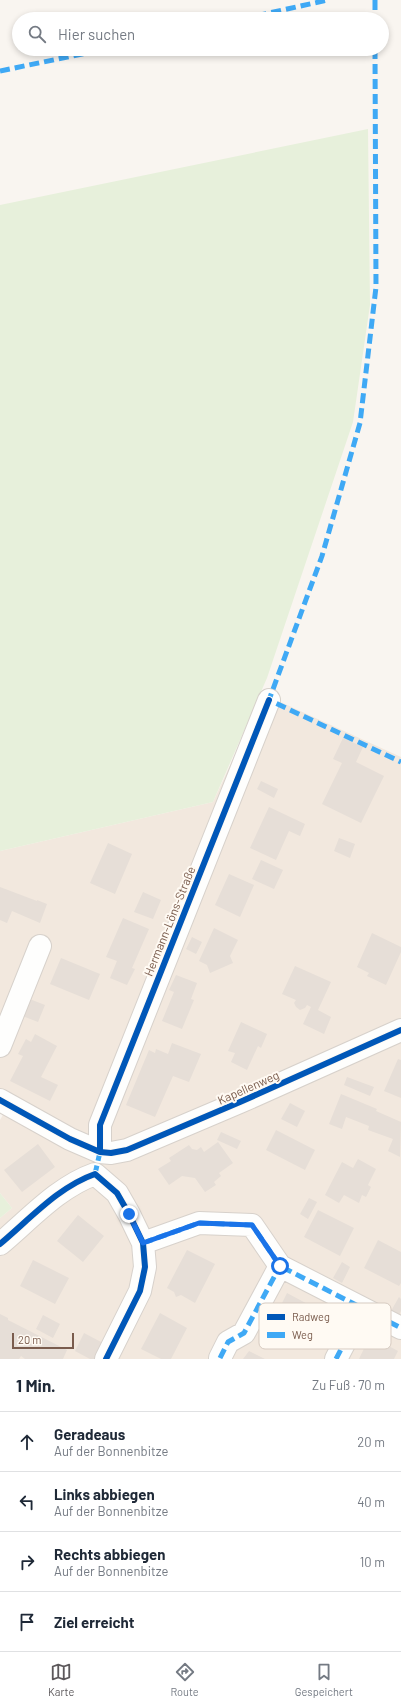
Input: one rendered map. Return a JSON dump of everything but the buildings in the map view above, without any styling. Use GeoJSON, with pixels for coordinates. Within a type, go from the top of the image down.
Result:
{"type":"FeatureCollection","features":[{"type":"Feature","properties":{"kind":"street","name":"Hermann-Löns-Straße"},"geometry":{"type":"LineString","coordinates":[[100,1152],[100,1125],[269,700]]}},
{"type":"Feature","properties":{"kind":"street"},"geometry":{"type":"LineString","coordinates":[[0,1046],[40,946]]}},
{"type":"Feature","properties":{"kind":"street","name":"Kapellenweg"},"geometry":{"type":"LineString","coordinates":[[100,1152],[111,1153],[127,1150],[240,1102],[401,1030]]}},
{"type":"Feature","properties":{"kind":"street"},"geometry":{"type":"LineString","coordinates":[[0,1100],[70,1139],[100,1152]]}},
{"type":"Feature","properties":{"kind":"street"},"geometry":{"type":"LineString","coordinates":[[0,1244],[63,1190],[79,1180],[95,1174],[117,1193],[143,1243],[145,1267],[140,1291],[106,1359]]}},
{"type":"Feature","properties":{"kind":"street"},"geometry":{"type":"LineString","coordinates":[[143,1243],[199,1223],[252,1225],[280,1266],[351,1303]]}},
{"type":"Feature","properties":{"kind":"street"},"geometry":{"type":"LineString","coordinates":[[260,1303],[280,1266]]}},
{"type":"Feature","properties":{"kind":"street"},"geometry":{"type":"LineString","coordinates":[[220,1358],[228,1342],[244,1333],[259,1305]]}},
{"type":"Feature","properties":{"kind":"street"},"geometry":{"type":"LineString","coordinates":[[391,1323],[401,1328]]}},
{"type":"Feature","properties":{"kind":"street"},"geometry":{"type":"LineString","coordinates":[[336,1359],[341,1349]]}},
{"type":"Feature","properties":{"kind":"shaded area"},"geometry":{"type":"Polygon","coordinates":[[[263,694],[401,757],[401,1359],[0,1359],[0,1218],[12,1208],[0,1193],[0,1120],[4,1113],[0,1111],[0,851],[213,802],[263,694]]]}},
{"type":"Feature","properties":{"kind":"green space"},"geometry":{"type":"Polygon","coordinates":[[[368,129],[370,305],[353,422],[267,678],[213,802],[0,851],[0,205],[368,129]]]}},
{"type":"Feature","properties":{"kind":"green space"},"geometry":{"type":"Polygon","coordinates":[[[0,1193],[12,1208],[0,1218],[0,1193]]]}},
{"type":"Feature","properties":{"kind":"marked path"},"geometry":{"type":"LineString","coordinates":[[274,12],[328,0]]}},
{"type":"Feature","properties":{"kind":"marked path"},"geometry":{"type":"LineString","coordinates":[[375,0],[375,12]]}},
{"type":"Feature","properties":{"kind":"marked path"},"geometry":{"type":"LineString","coordinates":[[0,71],[72,56]]}},
{"type":"Feature","properties":{"kind":"marked path"},"geometry":{"type":"LineString","coordinates":[[375,56],[376,287],[360,423],[322,556],[269,700],[401,762]]}},
{"type":"Feature","properties":{"kind":"marked path"},"geometry":{"type":"LineString","coordinates":[[96,1175],[100,1152]]}},
{"type":"Feature","properties":{"kind":"marked path"},"geometry":{"type":"LineString","coordinates":[[143,1243],[199,1223],[252,1225],[280,1266],[352,1303]]}},
{"type":"Feature","properties":{"kind":"marked path"},"geometry":{"type":"LineString","coordinates":[[260,1303],[280,1266]]}},
{"type":"Feature","properties":{"kind":"marked path"},"geometry":{"type":"LineString","coordinates":[[220,1358],[228,1342],[244,1333],[259,1305]]}},
{"type":"Feature","properties":{"kind":"marked path"},"geometry":{"type":"LineString","coordinates":[[391,1323],[401,1328]]}},
{"type":"Feature","properties":{"kind":"marked path"},"geometry":{"type":"LineString","coordinates":[[336,1359],[341,1349]]}},
{"type":"Feature","properties":{"kind":"cycle path"},"geometry":{"type":"LineString","coordinates":[[100,1152],[100,1125],[269,700]]}},
{"type":"Feature","properties":{"kind":"cycle path"},"geometry":{"type":"LineString","coordinates":[[0,1100],[70,1139],[100,1152],[111,1153],[127,1150],[240,1102],[401,1030]]}},
{"type":"Feature","properties":{"kind":"cycle path"},"geometry":{"type":"LineString","coordinates":[[0,1244],[57,1195],[95,1174],[117,1193],[143,1243],[145,1267],[140,1291],[106,1359]]}},
{"type":"Feature","properties":{"kind":"route"},"geometry":{"type":"LineString","coordinates":[[129,1214],[143,1243],[199,1223],[252,1225],[280,1266]]}}]}
